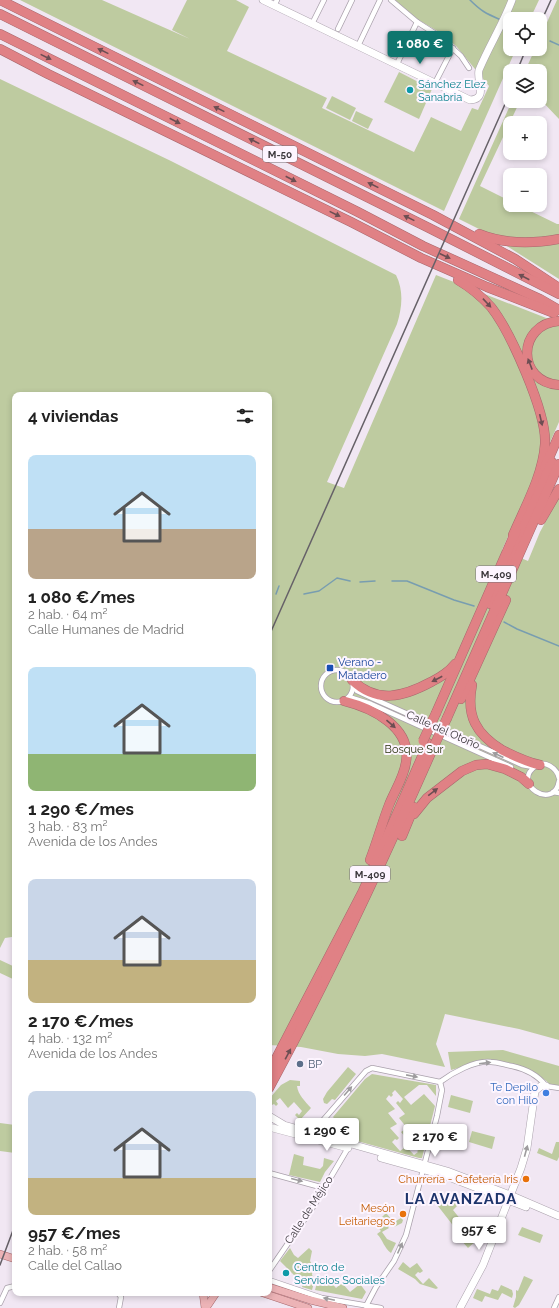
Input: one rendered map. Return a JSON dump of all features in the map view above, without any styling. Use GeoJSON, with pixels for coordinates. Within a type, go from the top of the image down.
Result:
{"type":"FeatureCollection","features":[{"type":"Feature","properties":{"kind":"highway"},"geometry":{"type":"LineString","coordinates":[[0,0],[433,215],[514,259],[559,288]]}},
{"type":"Feature","properties":{"kind":"highway","name":"M-50"},"geometry":{"type":"LineString","coordinates":[[0,14],[430,228],[559,294]]}},
{"type":"Feature","properties":{"kind":"highway","name":"M-50"},"geometry":{"type":"LineString","coordinates":[[0,34],[358,212],[423,246],[540,299],[559,310]]}},
{"type":"Feature","properties":{"kind":"highway"},"geometry":{"type":"LineString","coordinates":[[0,49],[421,258],[487,287],[559,315]]}},
{"type":"Feature","properties":{"kind":"highway"},"geometry":{"type":"LineString","coordinates":[[0,54],[48,74]]}},
{"type":"Feature","properties":{"kind":"highway"},"geometry":{"type":"LineString","coordinates":[[433,215],[489,238],[527,242],[559,239]]}},
{"type":"Feature","properties":{"kind":"highway"},"geometry":{"type":"LineString","coordinates":[[421,258],[472,288],[490,306],[502,323],[514,345],[535,399],[542,421],[545,442],[543,464],[513,535]]}},
{"type":"Feature","properties":{"kind":"highway"},"geometry":{"type":"LineString","coordinates":[[559,321],[550,322],[537,329],[529,341],[527,352],[528,365],[537,377],[547,383],[559,385]]}},
{"type":"Feature","properties":{"kind":"highway","name":"M-409"},"geometry":{"type":"LineString","coordinates":[[353,683],[376,694],[385,696],[408,694],[444,676],[454,665],[559,435]]}},
{"type":"Feature","properties":{"kind":"highway","name":"M-409"},"geometry":{"type":"LineString","coordinates":[[444,717],[559,446]]}},
{"type":"Feature","properties":{"kind":"highway","name":"M-409"},"geometry":{"type":"LineString","coordinates":[[272,1066],[363,891],[559,464]]}},
{"type":"Feature","properties":{"kind":"highway","name":"M-409"},"geometry":{"type":"LineString","coordinates":[[444,717],[475,670],[559,477]]}},
{"type":"Feature","properties":{"kind":"highway"},"geometry":{"type":"LineString","coordinates":[[541,520],[559,489]]}},
{"type":"Feature","properties":{"kind":"highway","name":"M-409"},"geometry":{"type":"LineString","coordinates":[[444,717],[491,586]]}},
{"type":"Feature","properties":{"kind":"highway","name":"M-409"},"geometry":{"type":"LineString","coordinates":[[475,670],[470,696],[470,708],[473,719],[479,731],[490,742],[537,766]]}},
{"type":"Feature","properties":{"kind":"highway","name":"M-409"},"geometry":{"type":"LineString","coordinates":[[347,699],[379,714],[388,721],[397,729],[403,738],[406,750],[404,772],[389,804],[370,862]]}},
{"type":"Feature","properties":{"kind":"highway","name":"M-409"},"geometry":{"type":"LineString","coordinates":[[306,1001],[370,862],[431,744]]}},
{"type":"Feature","properties":{"kind":"highway","name":"M-409"},"geometry":{"type":"LineString","coordinates":[[344,944],[377,889],[408,822],[431,744]]}},
{"type":"Feature","properties":{"kind":"highway","name":"M-409"},"geometry":{"type":"LineString","coordinates":[[272,1082],[344,944],[398,830],[431,744]]}},
{"type":"Feature","properties":{"kind":"highway","name":"M-409"},"geometry":{"type":"LineString","coordinates":[[408,822],[427,798],[469,767],[487,764],[521,777],[529,782]]}},
{"type":"Feature","properties":{"kind":"main road"},"geometry":{"type":"LineString","coordinates":[[0,1254],[12,1259]]}},
{"type":"Feature","properties":{"kind":"main road"},"geometry":{"type":"LineString","coordinates":[[0,1259],[12,1263]]}},
{"type":"Feature","properties":{"kind":"main road"},"geometry":{"type":"LineString","coordinates":[[272,1288],[310,1300],[343,1308]]}},
{"type":"Feature","properties":{"kind":"main road"},"geometry":{"type":"LineString","coordinates":[[203,1296],[205,1308]]}},
{"type":"Feature","properties":{"kind":"main road"},"geometry":{"type":"LineString","coordinates":[[205,1308],[214,1296]]}},
{"type":"Feature","properties":{"kind":"main road"},"geometry":{"type":"LineString","coordinates":[[272,1296],[308,1308]]}},
{"type":"Feature","properties":{"kind":"street"},"geometry":{"type":"LineString","coordinates":[[263,0],[275,3],[312,24],[470,100],[477,98],[481,91],[478,73],[512,0]]}},
{"type":"Feature","properties":{"kind":"street"},"geometry":{"type":"LineString","coordinates":[[312,24],[324,0]]}},
{"type":"Feature","properties":{"kind":"street"},"geometry":{"type":"LineString","coordinates":[[338,29],[352,0]]}},
{"type":"Feature","properties":{"kind":"street"},"geometry":{"type":"LineString","coordinates":[[358,46],[380,0]]}},
{"type":"Feature","properties":{"kind":"street"},"geometry":{"type":"LineString","coordinates":[[391,0],[417,22],[439,36],[453,48],[461,56],[469,68]]}},
{"type":"Feature","properties":{"kind":"street"},"geometry":{"type":"LineString","coordinates":[[397,64],[417,22]]}},
{"type":"Feature","properties":{"kind":"street"},"geometry":{"type":"LineString","coordinates":[[435,83],[453,48]]}},
{"type":"Feature","properties":{"kind":"street"},"geometry":{"type":"LineString","coordinates":[[335,671],[344,672],[353,683],[352,692],[347,699],[335,702],[329,700],[324,695],[321,686],[323,679],[328,673],[335,671]]}},
{"type":"Feature","properties":{"kind":"street","name":"Calle del Otoño"},"geometry":{"type":"LineString","coordinates":[[353,683],[357,691],[374,699],[522,765],[537,766]]}},
{"type":"Feature","properties":{"kind":"street","name":"Calle del Otoño"},"geometry":{"type":"LineString","coordinates":[[347,699],[372,704],[506,764],[522,773],[529,782]]}},
{"type":"Feature","properties":{"kind":"street"},"geometry":{"type":"LineString","coordinates":[[552,792],[556,788],[559,780],[558,774],[554,768],[549,765],[537,766],[531,771],[529,782],[531,789],[536,793],[543,795],[552,792],[559,793]]}},
{"type":"Feature","properties":{"kind":"street"},"geometry":{"type":"LineString","coordinates":[[440,1082],[450,1074],[461,1069],[481,1063],[491,1062],[528,1070],[546,1086]]}},
{"type":"Feature","properties":{"kind":"street"},"geometry":{"type":"LineString","coordinates":[[312,1133],[366,1070],[372,1068],[440,1082]]}},
{"type":"Feature","properties":{"kind":"street"},"geometry":{"type":"LineString","coordinates":[[366,1306],[376,1287],[394,1261],[406,1235],[439,1106],[442,1090],[440,1082]]}},
{"type":"Feature","properties":{"kind":"street"},"geometry":{"type":"LineString","coordinates":[[460,1308],[484,1265],[527,1148],[535,1091],[537,1088],[546,1086],[559,1088]]}},
{"type":"Feature","properties":{"kind":"street"},"geometry":{"type":"LineString","coordinates":[[272,1118],[284,1125],[312,1133],[350,1147]]}},
{"type":"Feature","properties":{"kind":"street"},"geometry":{"type":"LineString","coordinates":[[272,1128],[464,1177],[559,1220]]}},
{"type":"Feature","properties":{"kind":"street","name":"Calle de Méjico"},"geometry":{"type":"LineString","coordinates":[[272,1266],[350,1147]]}},
{"type":"Feature","properties":{"kind":"street"},"geometry":{"type":"LineString","coordinates":[[272,1174],[324,1188]]}},
{"type":"Feature","properties":{"kind":"street"},"geometry":{"type":"LineString","coordinates":[[509,1197],[559,1216]]}},
{"type":"Feature","properties":{"kind":"street"},"geometry":{"type":"LineString","coordinates":[[272,1281],[322,1298],[381,1308]]}},
{"type":"Feature","properties":{"kind":"street"},"geometry":{"type":"LineString","coordinates":[[0,1303],[6,1288],[12,1287]]}},
{"type":"Feature","properties":{"kind":"street"},"geometry":{"type":"LineString","coordinates":[[119,1308],[120,1296]]}},
{"type":"Feature","properties":{"kind":"street"},"geometry":{"type":"LineString","coordinates":[[554,1308],[559,1297]]}},
{"type":"Feature","properties":{"kind":"green space"},"geometry":{"type":"Polygon","coordinates":[[[20,0],[102,0],[190,39],[172,30],[187,0],[236,0],[249,7],[227,51],[327,98],[322,108],[414,152],[431,117],[461,131],[472,108],[478,110],[489,86],[456,46],[439,32],[417,19],[395,0],[539,0],[533,12],[503,12],[503,56],[513,56],[509,64],[503,64],[503,78],[444,211],[20,0]]]}},
{"type":"Feature","properties":{"kind":"green space"},"geometry":{"type":"Polygon","coordinates":[[[557,0],[559,0],[559,119],[547,106],[547,64],[528,64],[532,56],[547,56],[547,22],[557,0]]]}},
{"type":"Feature","properties":{"kind":"green space"},"geometry":{"type":"Polygon","coordinates":[[[399,72],[432,89],[419,119],[384,102],[399,72]]]}},
{"type":"Feature","properties":{"kind":"green space","name":"Bosque Sur"},"geometry":{"type":"Polygon","coordinates":[[[0,79],[171,161],[396,275],[399,281],[401,293],[400,312],[397,324],[327,482],[344,488],[436,275],[559,323],[559,422],[502,550],[528,561],[540,532],[559,497],[559,1040],[519,1029],[445,1014],[436,1044],[445,1067],[382,1054],[365,1056],[338,1054],[301,1047],[272,1045],[272,392],[12,392],[12,937],[5,938],[0,948],[0,79]]]}},
{"type":"Feature","properties":{"kind":"green space"},"geometry":{"type":"Polygon","coordinates":[[[332,96],[356,108],[350,120],[326,108],[332,96]]]}},
{"type":"Feature","properties":{"kind":"green space"},"geometry":{"type":"Polygon","coordinates":[[[509,108],[517,108],[513,116],[505,116],[509,108]]]}},
{"type":"Feature","properties":{"kind":"green space"},"geometry":{"type":"Polygon","coordinates":[[[356,111],[373,119],[368,129],[352,121],[356,111]]]}},
{"type":"Feature","properties":{"kind":"green space"},"geometry":{"type":"Polygon","coordinates":[[[503,121],[503,137],[480,186],[503,198],[503,212],[532,212],[559,224],[559,279],[483,231],[459,219],[503,121]]]}},
{"type":"Feature","properties":{"kind":"green space"},"geometry":{"type":"Polygon","coordinates":[[[0,960],[12,966],[12,979],[0,973],[0,960]]]}},
{"type":"Feature","properties":{"kind":"green space"},"geometry":{"type":"Polygon","coordinates":[[[503,1050],[559,1066],[559,1086],[549,1084],[538,1075],[511,1064],[487,1060],[451,1070],[448,1052],[503,1050]]]}},
{"type":"Feature","properties":{"kind":"green space"},"geometry":{"type":"Polygon","coordinates":[[[348,1067],[356,1074],[335,1100],[332,1099],[327,1104],[324,1103],[323,1099],[327,1092],[348,1067]]]}},
{"type":"Feature","properties":{"kind":"green space"},"geometry":{"type":"Polygon","coordinates":[[[372,1074],[436,1085],[436,1096],[427,1085],[419,1085],[404,1097],[411,1105],[424,1094],[435,1106],[422,1158],[346,1138],[344,1135],[346,1133],[333,1117],[365,1079],[372,1074]],[[395,1090],[391,1097],[389,1095],[386,1099],[395,1109],[388,1113],[397,1124],[390,1128],[399,1138],[392,1142],[400,1151],[405,1145],[414,1155],[418,1152],[417,1151],[424,1147],[416,1138],[411,1144],[401,1132],[407,1128],[399,1118],[405,1114],[396,1103],[398,1101],[400,1103],[403,1099],[395,1090]]]}},
{"type":"Feature","properties":{"kind":"green space"},"geometry":{"type":"Polygon","coordinates":[[[290,1080],[300,1081],[300,1086],[297,1086],[299,1092],[311,1108],[300,1120],[295,1115],[297,1113],[299,1115],[302,1111],[294,1102],[288,1108],[280,1098],[276,1101],[278,1104],[276,1106],[274,1104],[272,1105],[272,1096],[281,1085],[290,1080]]]}},
{"type":"Feature","properties":{"kind":"green space"},"geometry":{"type":"Polygon","coordinates":[[[451,1095],[473,1101],[470,1113],[448,1107],[451,1095]]]}},
{"type":"Feature","properties":{"kind":"green space"},"geometry":{"type":"Polygon","coordinates":[[[0,1123],[12,1125],[12,1153],[0,1151],[0,1123]]]}},
{"type":"Feature","properties":{"kind":"green space"},"geometry":{"type":"Polygon","coordinates":[[[472,1131],[495,1137],[492,1149],[469,1142],[472,1131]]]}},
{"type":"Feature","properties":{"kind":"green space"},"geometry":{"type":"Polygon","coordinates":[[[556,1142],[559,1142],[559,1157],[557,1161],[537,1153],[539,1148],[552,1154],[556,1142]]]}},
{"type":"Feature","properties":{"kind":"green space"},"geometry":{"type":"Polygon","coordinates":[[[294,1154],[304,1157],[303,1165],[320,1169],[323,1166],[324,1158],[334,1161],[325,1172],[320,1182],[289,1175],[294,1154]]]}},
{"type":"Feature","properties":{"kind":"green space"},"geometry":{"type":"Polygon","coordinates":[[[438,1192],[446,1202],[452,1197],[459,1204],[453,1210],[461,1220],[455,1225],[463,1237],[470,1232],[477,1240],[468,1248],[453,1231],[455,1228],[431,1197],[438,1192]]]}},
{"type":"Feature","properties":{"kind":"green space"},"geometry":{"type":"Polygon","coordinates":[[[386,1213],[394,1222],[401,1218],[403,1220],[402,1223],[394,1227],[391,1224],[388,1227],[389,1228],[382,1232],[387,1239],[396,1243],[391,1253],[377,1234],[381,1231],[375,1224],[386,1213]]]}},
{"type":"Feature","properties":{"kind":"green space"},"geometry":{"type":"Polygon","coordinates":[[[522,1227],[543,1235],[540,1243],[518,1235],[522,1227]]]}},
{"type":"Feature","properties":{"kind":"green space"},"geometry":{"type":"Polygon","coordinates":[[[290,1248],[294,1255],[298,1258],[309,1248],[312,1251],[310,1261],[313,1266],[312,1275],[315,1279],[312,1290],[302,1287],[304,1281],[296,1277],[280,1261],[290,1248]]]}},
{"type":"Feature","properties":{"kind":"green space"},"geometry":{"type":"Polygon","coordinates":[[[403,1262],[410,1268],[417,1263],[423,1271],[420,1273],[418,1272],[415,1275],[423,1284],[429,1278],[438,1288],[436,1289],[420,1284],[415,1279],[398,1269],[403,1262]]]}},
{"type":"Feature","properties":{"kind":"green space"},"geometry":{"type":"Polygon","coordinates":[[[524,1276],[533,1280],[519,1305],[515,1308],[513,1307],[516,1297],[516,1290],[518,1291],[524,1276]]]}},
{"type":"Feature","properties":{"kind":"green space"},"geometry":{"type":"Polygon","coordinates":[[[327,1278],[336,1288],[342,1283],[350,1292],[360,1284],[366,1292],[362,1299],[315,1290],[318,1279],[322,1284],[327,1278]]]}},
{"type":"Feature","properties":{"kind":"green space"},"geometry":{"type":"Polygon","coordinates":[[[501,1285],[512,1290],[512,1298],[502,1293],[498,1300],[485,1296],[482,1302],[473,1298],[477,1289],[490,1294],[492,1289],[498,1291],[501,1285]]]}},
{"type":"Feature","properties":{"kind":"waterway"},"geometry":{"type":"LineString","coordinates":[[470,0],[484,12],[501,20]]}},
{"type":"Feature","properties":{"kind":"waterway"},"geometry":{"type":"LineString","coordinates":[[550,41],[559,45]]}},
{"type":"Feature","properties":{"kind":"waterway"},"geometry":{"type":"LineString","coordinates":[[304,594],[319,591],[337,578],[350,581]]}},
{"type":"Feature","properties":{"kind":"waterway"},"geometry":{"type":"LineString","coordinates":[[360,582],[375,581]]}},
{"type":"Feature","properties":{"kind":"waterway"},"geometry":{"type":"LineString","coordinates":[[392,581],[407,581],[454,600],[474,606]]}},
{"type":"Feature","properties":{"kind":"waterway"},"geometry":{"type":"LineString","coordinates":[[276,594],[279,586]]}},
{"type":"Feature","properties":{"kind":"waterway"},"geometry":{"type":"LineString","coordinates":[[504,622],[517,629],[559,646]]}},
{"type":"Feature","properties":{"kind":"railway"},"geometry":{"type":"LineString","coordinates":[[546,12],[551,0]]}},
{"type":"Feature","properties":{"kind":"railway"},"geometry":{"type":"LineString","coordinates":[[520,64],[523,56]]}},
{"type":"Feature","properties":{"kind":"railway"},"geometry":{"type":"LineString","coordinates":[[272,629],[503,108]]}},
{"type":"Feature","properties":{"kind":"railway"},"geometry":{"type":"LineString","coordinates":[[0,1265],[12,1233]]}},
{"type":"Feature","properties":{"kind":"place","name":"Sánchez Elez Sanabria"},"geometry":{"type":"Point","coordinates":[410,90]}},
{"type":"Feature","properties":{"kind":"place","name":"Verano - Matadero"},"geometry":{"type":"Point","coordinates":[330,668]}},
{"type":"Feature","properties":{"kind":"place","name":"BP"},"geometry":{"type":"Point","coordinates":[300,1064]}},
{"type":"Feature","properties":{"kind":"place","name":"Te Depilo con Hilo"},"geometry":{"type":"Point","coordinates":[546,1093]}},
{"type":"Feature","properties":{"kind":"place","name":"Churrería - Cafetería Iris"},"geometry":{"type":"Point","coordinates":[526,1179]}},
{"type":"Feature","properties":{"kind":"place","name":"Mesón Leitariegos"},"geometry":{"type":"Point","coordinates":[403,1214]}},
{"type":"Feature","properties":{"kind":"place","name":"Centro de Servicios Sociales"},"geometry":{"type":"Point","coordinates":[286,1273]}},
{"type":"Feature","properties":{"kind":"district","name":"LA AVANZADA"},"geometry":{"type":"Point","coordinates":[461,1199]}}]}
